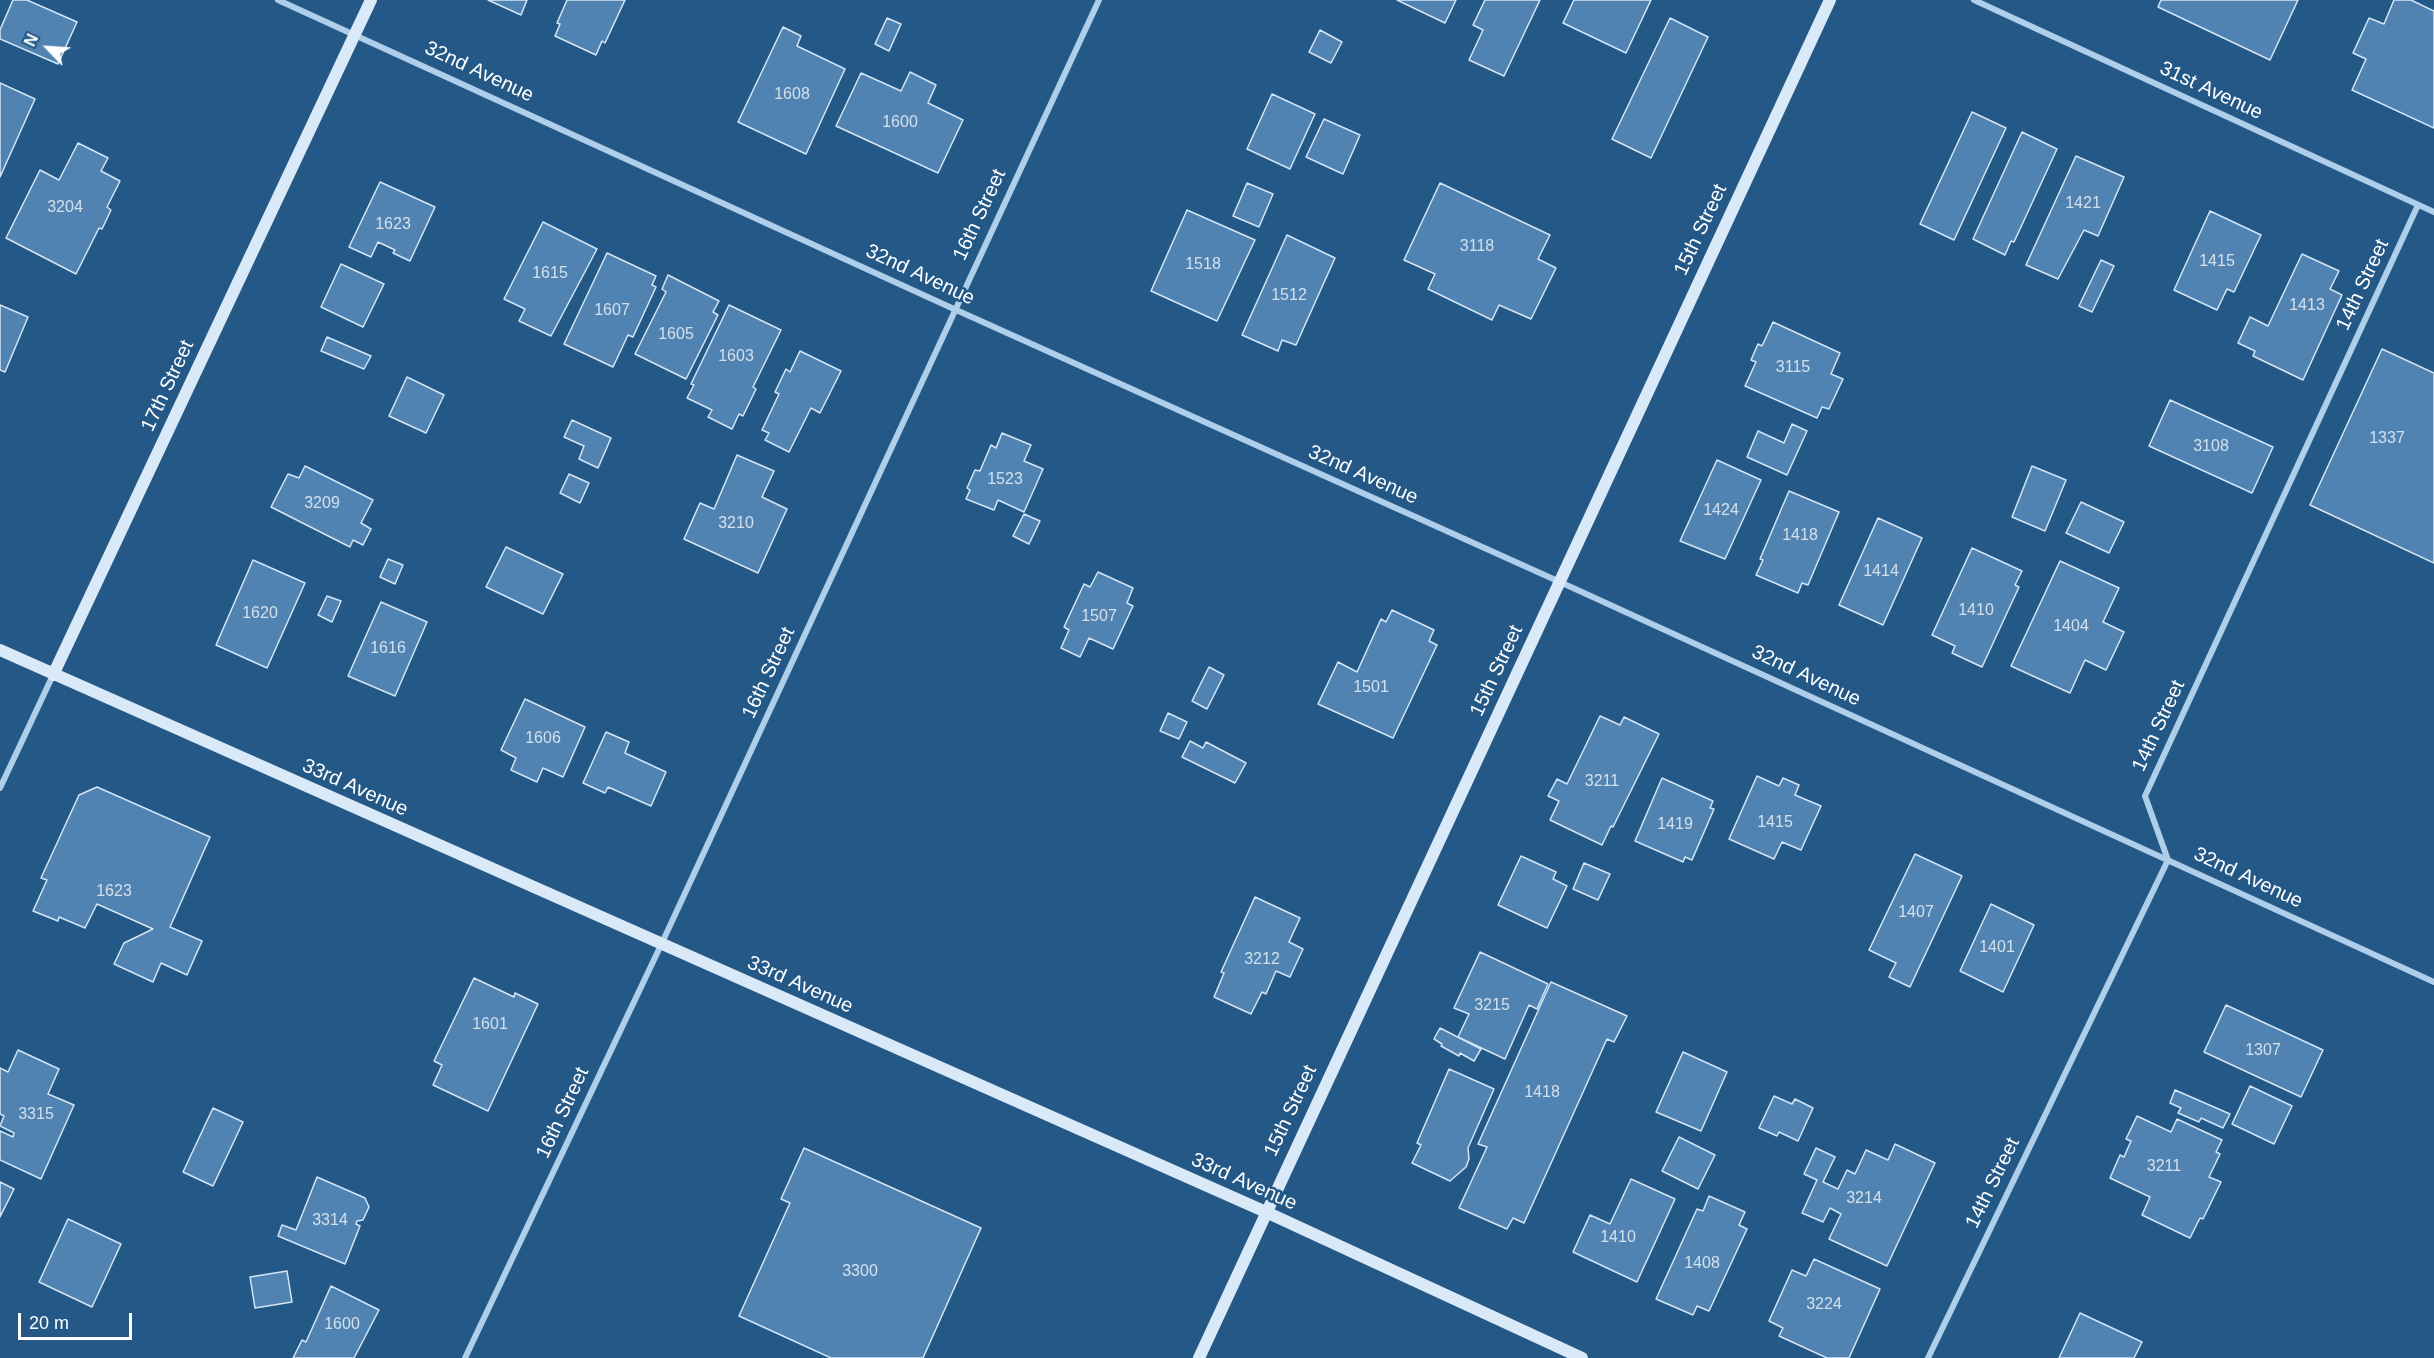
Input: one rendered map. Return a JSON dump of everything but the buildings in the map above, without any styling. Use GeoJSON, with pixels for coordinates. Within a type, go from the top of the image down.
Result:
{"type":"FeatureCollection","features":[{"type":"Feature","properties":{"kind":"street","name":"32nd Avenue"},"geometry":{"type":"LineString","coordinates":[[278,0],[2434,982]]}},
{"type":"Feature","properties":{"kind":"street","name":"17th Street"},"geometry":{"type":"LineString","coordinates":[[0,788],[371,0]]}},
{"type":"Feature","properties":{"kind":"street","name":"16th Street"},"geometry":{"type":"LineString","coordinates":[[465,1358],[661,945],[1099,0]]}},
{"type":"Feature","properties":{"kind":"street","name":"15th Street"},"geometry":{"type":"LineString","coordinates":[[1199,1358],[1830,0]]}},
{"type":"Feature","properties":{"kind":"street","name":"31st Avenue"},"geometry":{"type":"LineString","coordinates":[[1974,0],[2434,212]]}},
{"type":"Feature","properties":{"kind":"street","name":"14th Street"},"geometry":{"type":"LineString","coordinates":[[1928,1358],[2168,860],[2145,796],[2418,205]]}},
{"type":"Feature","properties":{"kind":"street","name":"33rd Avenue"},"geometry":{"type":"LineString","coordinates":[[0,650],[1266,1212],[1582,1358]]}}]}
